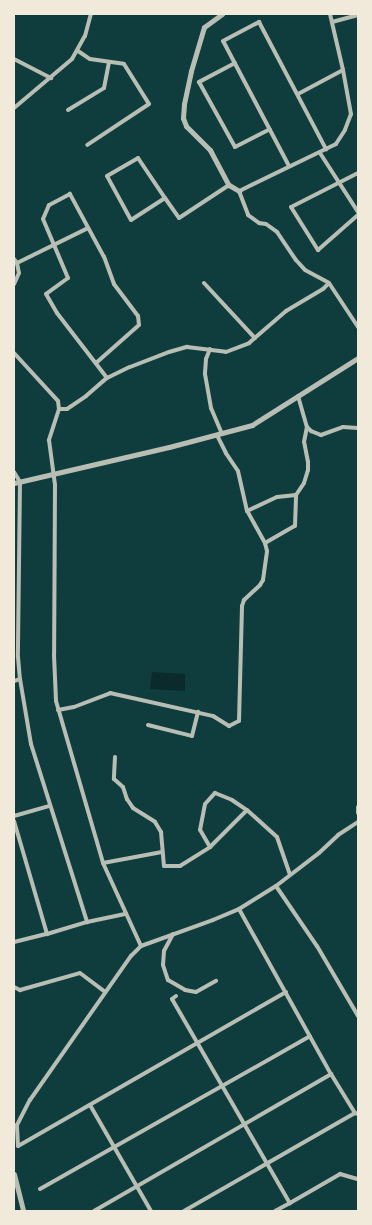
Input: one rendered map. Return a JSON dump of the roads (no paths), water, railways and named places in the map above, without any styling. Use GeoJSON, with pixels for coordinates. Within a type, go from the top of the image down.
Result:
{"type":"FeatureCollection","features":[{"type":"Feature","properties":{"kind":"street"},"geometry":{"type":"LineString","coordinates":[[14,108],[72,59],[78,51],[85,36],[91,14]]}},
{"type":"Feature","properties":{"kind":"street"},"geometry":{"type":"LineString","coordinates":[[222,14],[204,27],[191,71],[184,104],[183,118],[186,126],[210,150],[229,185],[239,192],[248,215],[259,223],[266,224],[277,232],[296,260],[305,270],[329,283],[358,327]]}},
{"type":"Feature","properties":{"kind":"street"},"geometry":{"type":"LineString","coordinates":[[239,192],[336,144],[345,130],[351,114],[343,70],[330,14]]}},
{"type":"Feature","properties":{"kind":"street"},"geometry":{"type":"LineString","coordinates":[[332,22],[358,15]]}},
{"type":"Feature","properties":{"kind":"street"},"geometry":{"type":"LineString","coordinates":[[290,166],[223,41],[259,22],[326,149]]}},
{"type":"Feature","properties":{"kind":"street"},"geometry":{"type":"LineString","coordinates":[[78,51],[90,59],[124,64],[149,104],[87,145]]}},
{"type":"Feature","properties":{"kind":"street"},"geometry":{"type":"LineString","coordinates":[[14,59],[51,78]]}},
{"type":"Feature","properties":{"kind":"street"},"geometry":{"type":"LineString","coordinates":[[68,110],[104,88],[108,62]]}},
{"type":"Feature","properties":{"kind":"street"},"geometry":{"type":"LineString","coordinates":[[235,63],[199,82],[235,147],[270,130]]}},
{"type":"Feature","properties":{"kind":"street"},"geometry":{"type":"LineString","coordinates":[[298,94],[343,70]]}},
{"type":"Feature","properties":{"kind":"street"},"geometry":{"type":"LineString","coordinates":[[320,152],[358,212]]}},
{"type":"Feature","properties":{"kind":"street"},"geometry":{"type":"LineString","coordinates":[[165,198],[132,220],[107,176],[138,158],[179,218],[229,185]]}},
{"type":"Feature","properties":{"kind":"street"},"geometry":{"type":"LineString","coordinates":[[358,173],[339,184],[291,207],[318,250],[358,216]]}},
{"type":"Feature","properties":{"kind":"street"},"geometry":{"type":"LineString","coordinates":[[96,363],[139,324],[138,316],[114,284],[104,257],[70,194],[49,205],[43,219],[68,278],[46,294],[57,313],[107,378]]}},
{"type":"Feature","properties":{"kind":"street"},"geometry":{"type":"LineString","coordinates":[[14,284],[19,273],[16,261],[54,246],[88,228]]}},
{"type":"Feature","properties":{"kind":"street"},"geometry":{"type":"LineString","coordinates":[[204,283],[255,338]]}},
{"type":"Feature","properties":{"kind":"street"},"geometry":{"type":"LineString","coordinates":[[59,409],[67,408],[86,396],[107,378],[130,367],[170,352],[187,347],[226,352],[249,343],[286,311],[323,289],[329,283]]}},
{"type":"Feature","properties":{"kind":"street"},"geometry":{"type":"LineString","coordinates":[[58,710],[74,707],[110,693],[213,716],[229,726],[239,720],[242,606],[244,600],[260,585],[267,551],[266,543],[247,512],[238,471],[226,453],[211,408],[205,374],[206,359],[210,349]]}},
{"type":"Feature","properties":{"kind":"street"},"geometry":{"type":"LineString","coordinates":[[14,353],[58,401],[59,409],[49,440],[53,474],[56,485],[54,655],[56,701],[103,863],[141,946]]}},
{"type":"Feature","properties":{"kind":"street"},"geometry":{"type":"LineString","coordinates":[[14,484],[252,425],[358,358]]}},
{"type":"Feature","properties":{"kind":"street"},"geometry":{"type":"LineString","coordinates":[[266,543],[295,526],[296,495],[304,483],[308,470],[307,452],[304,442],[307,427],[298,396]]}},
{"type":"Feature","properties":{"kind":"street"},"geometry":{"type":"LineString","coordinates":[[307,427],[311,431],[321,435],[343,427],[358,428]]}},
{"type":"Feature","properties":{"kind":"street"},"geometry":{"type":"LineString","coordinates":[[14,472],[20,482],[20,539],[16,606],[20,679],[31,744],[87,922]]}},
{"type":"Feature","properties":{"kind":"street"},"geometry":{"type":"LineString","coordinates":[[247,512],[277,497],[296,495]]}},
{"type":"Feature","properties":{"kind":"street"},"geometry":{"type":"LineString","coordinates":[[14,541],[20,539]]}},
{"type":"Feature","properties":{"kind":"street"},"geometry":{"type":"LineString","coordinates":[[14,680],[20,679]]}},
{"type":"Feature","properties":{"kind":"street"},"geometry":{"type":"LineString","coordinates":[[148,725],[192,736],[198,712]]}},
{"type":"Feature","properties":{"kind":"street"},"geometry":{"type":"LineString","coordinates":[[115,757],[114,778],[123,786],[127,798],[133,808],[155,822],[161,832],[164,866],[180,866],[210,847],[247,810]]}},
{"type":"Feature","properties":{"kind":"street"},"geometry":{"type":"LineString","coordinates":[[210,847],[200,830],[205,804],[216,793],[232,800],[247,810],[277,837],[290,874]]}},
{"type":"Feature","properties":{"kind":"street"},"geometry":{"type":"LineString","coordinates":[[14,816],[50,806]]}},
{"type":"Feature","properties":{"kind":"street"},"geometry":{"type":"LineString","coordinates":[[358,807],[358,812]]}},
{"type":"Feature","properties":{"kind":"street"},"geometry":{"type":"LineString","coordinates":[[14,821],[47,934]]}},
{"type":"Feature","properties":{"kind":"street"},"geometry":{"type":"LineString","coordinates":[[286,992],[18,1146],[17,1125],[30,1100],[130,956],[141,946],[239,909],[276,886],[319,853],[338,835],[358,822]]}},
{"type":"Feature","properties":{"kind":"street"},"geometry":{"type":"LineString","coordinates":[[103,863],[162,852]]}},
{"type":"Feature","properties":{"kind":"street"},"geometry":{"type":"LineString","coordinates":[[276,886],[317,946],[358,1016]]}},
{"type":"Feature","properties":{"kind":"street"},"geometry":{"type":"LineString","coordinates":[[184,1211],[357,1114],[331,1074],[239,909]]}},
{"type":"Feature","properties":{"kind":"street"},"geometry":{"type":"LineString","coordinates":[[14,942],[87,922],[126,914]]}},
{"type":"Feature","properties":{"kind":"street"},"geometry":{"type":"LineString","coordinates":[[173,934],[164,951],[163,965],[168,980],[185,990],[196,992],[216,981]]}},
{"type":"Feature","properties":{"kind":"street"},"geometry":{"type":"LineString","coordinates":[[14,987],[20,990],[80,973],[105,992]]}},
{"type":"Feature","properties":{"kind":"street"},"geometry":{"type":"LineString","coordinates":[[176,996],[172,999],[290,1203]]}},
{"type":"Feature","properties":{"kind":"street"},"geometry":{"type":"LineString","coordinates":[[40,1189],[310,1036]]}},
{"type":"Feature","properties":{"kind":"street"},"geometry":{"type":"LineString","coordinates":[[94,1211],[331,1074]]}},
{"type":"Feature","properties":{"kind":"street"},"geometry":{"type":"LineString","coordinates":[[90,1105],[151,1211]]}},
{"type":"Feature","properties":{"kind":"street"},"geometry":{"type":"LineString","coordinates":[[14,1174],[23,1211]]}},
{"type":"Feature","properties":{"kind":"street"},"geometry":{"type":"LineString","coordinates":[[275,1211],[340,1174],[358,1179]]}},
{"type":"Feature","properties":{"kind":"water"},"geometry":{"type":"Polygon","coordinates":[[[152,672],[185,674],[185,691],[150,689],[152,672]]]}}]}
